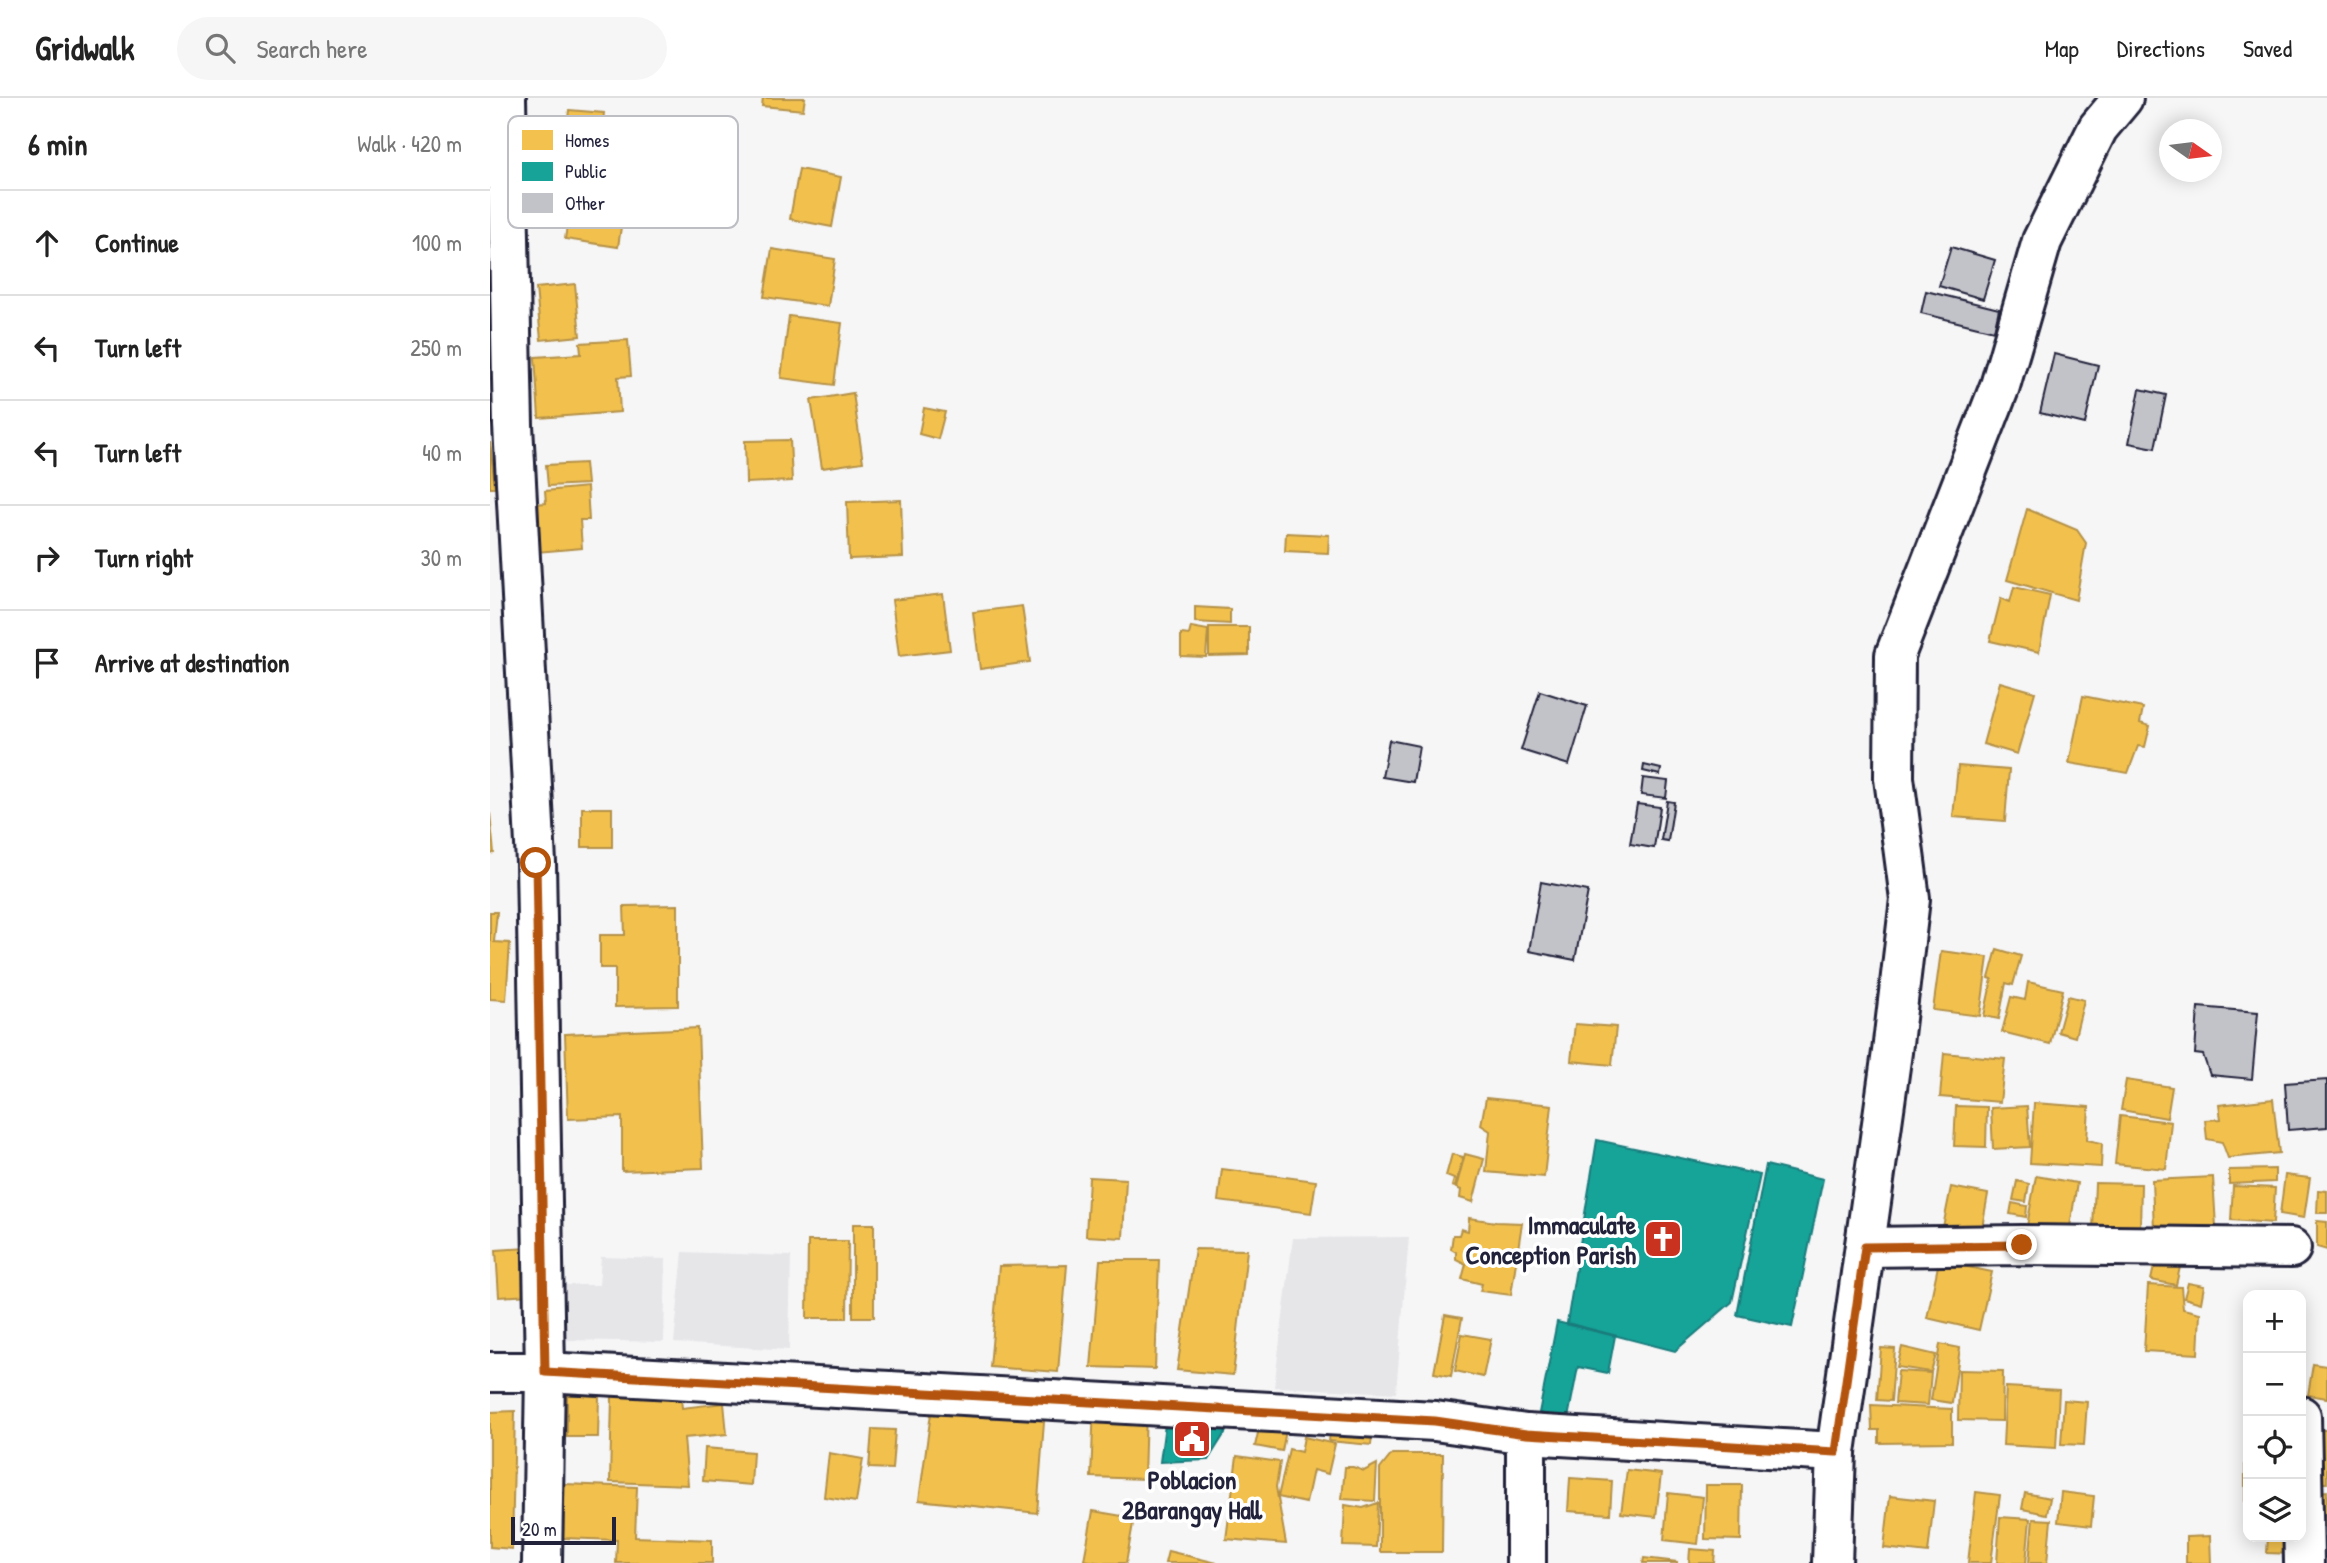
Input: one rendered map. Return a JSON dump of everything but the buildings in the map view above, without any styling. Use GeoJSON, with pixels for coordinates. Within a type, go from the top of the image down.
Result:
{"type":"FeatureCollection","features":[{"type":"Feature","properties":{"kind":"street"},"geometry":{"type":"LineString","coordinates":[[506,98],[509,334],[536,863],[545,1372],[542,1563]]}},
{"type":"Feature","properties":{"kind":"street"},"geometry":{"type":"LineString","coordinates":[[1832,1563],[1836,1452],[1892,1052],[1910,899],[1894,778],[1895,656],[2000,386],[2042,241],[2098,128],[2123,98]]}},
{"type":"Feature","properties":{"kind":"street"},"geometry":{"type":"LineString","coordinates":[[1865,1247],[2022,1245],[2291,1248]]}},
{"type":"Feature","properties":{"kind":"street"},"geometry":{"type":"LineString","coordinates":[[490,1372],[545,1372],[1435,1421],[1526,1434],[1836,1452]]}},
{"type":"Feature","properties":{"kind":"street"},"geometry":{"type":"LineString","coordinates":[[1526,1434],[1526,1563]]}},
{"type":"Feature","properties":{"kind":"street"},"geometry":{"type":"LineString","coordinates":[[2302,1479],[2304,1563]]}},
{"type":"Feature","properties":{"kind":"shaded area"},"geometry":{"type":"Polygon","coordinates":[[[1409,1237],[1396,1393],[1274,1387],[1293,1238],[1409,1237]]]}},
{"type":"Feature","properties":{"kind":"shaded area"},"geometry":{"type":"Polygon","coordinates":[[[683,1252],[791,1256],[789,1350],[674,1343],[683,1252]]]}},
{"type":"Feature","properties":{"kind":"shaded area"},"geometry":{"type":"Polygon","coordinates":[[[601,1257],[666,1259],[664,1342],[565,1340],[566,1285],[599,1285],[601,1257]]]}},
{"type":"Feature","properties":{"kind":"place","name":"Immaculate Conception Parish"},"geometry":{"type":"Point","coordinates":[1663,1239]}},
{"type":"Feature","properties":{"kind":"place","name":"Poblacion 2Barangay Hall"},"geometry":{"type":"Point","coordinates":[1192,1439]}},
{"type":"Feature","properties":{"kind":"route"},"geometry":{"type":"LineString","coordinates":[[536,863],[545,1372],[1435,1421],[1526,1434],[1836,1452],[1865,1247],[2022,1245]]}}]}
